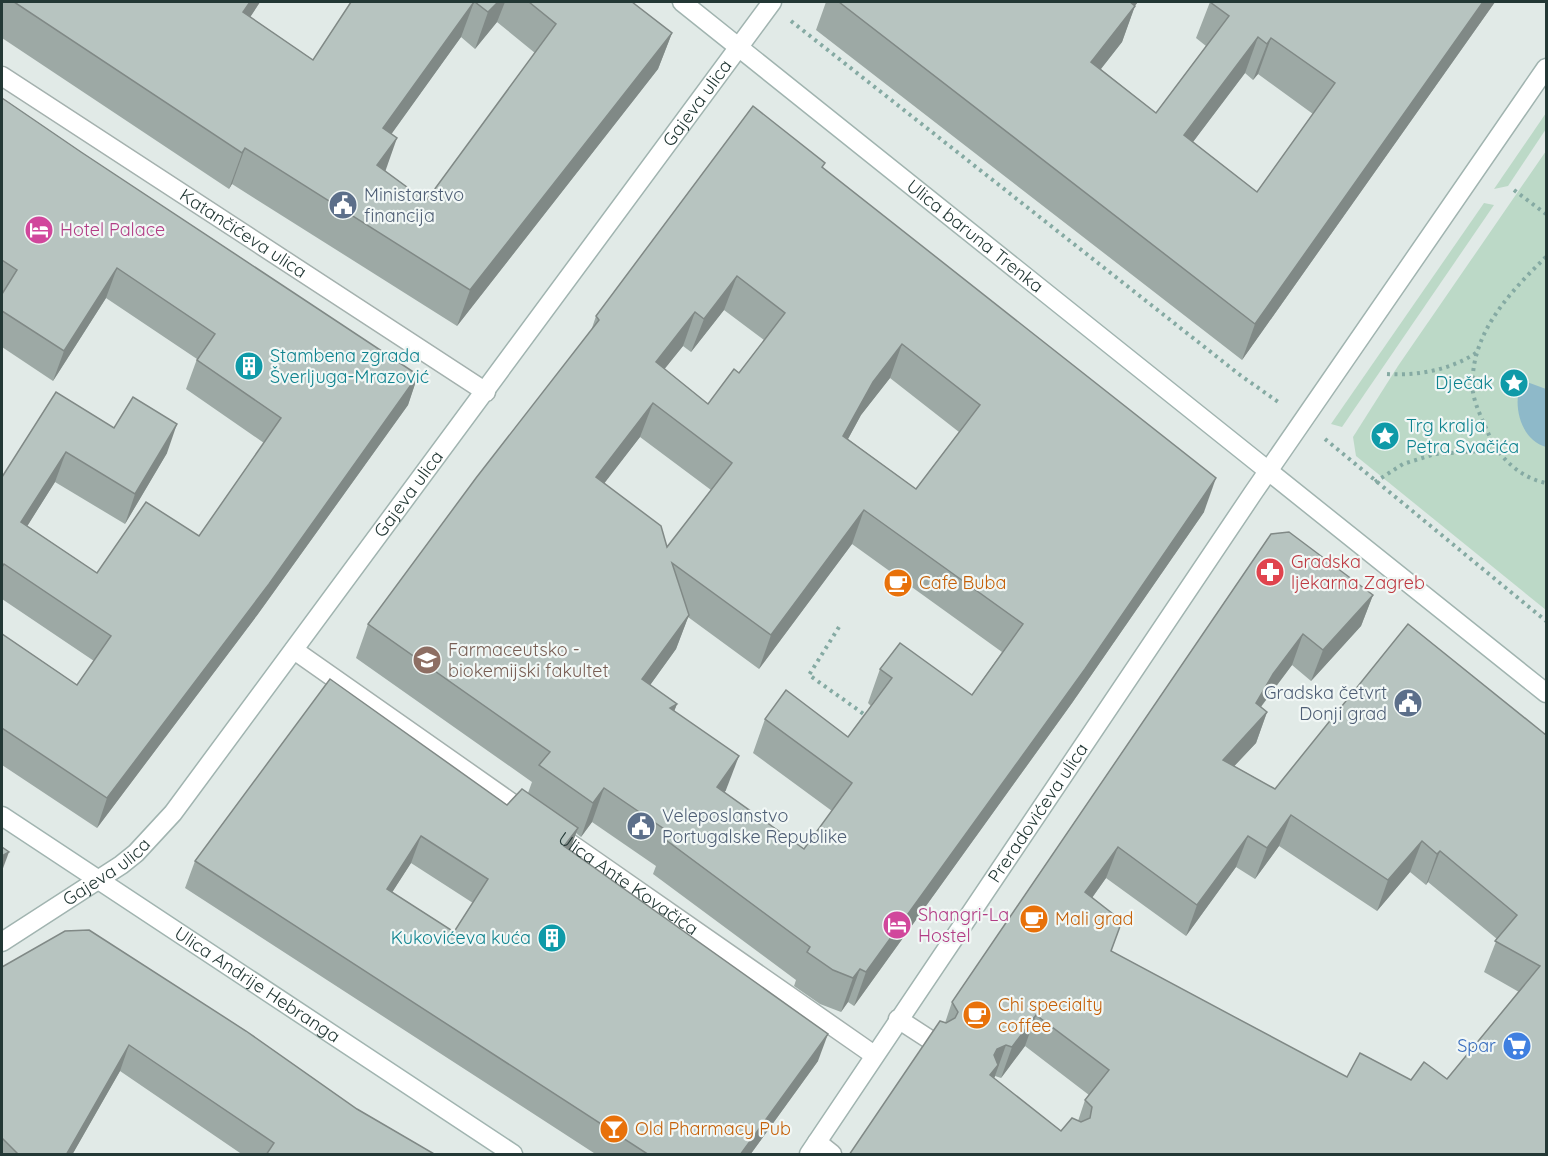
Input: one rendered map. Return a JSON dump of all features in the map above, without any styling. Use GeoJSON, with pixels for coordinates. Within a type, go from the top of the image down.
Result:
{"type":"FeatureCollection","features":[{"type":"Feature","properties":{"kind":"street","name":"Ulica baruna Trenka"},"geometry":{"type":"LineString","coordinates":[[682,2],[1268,471]]}},
{"type":"Feature","properties":{"kind":"street","name":"Gajeva ulica"},"geometry":{"type":"LineString","coordinates":[[2,942],[136,853],[173,813],[772,2]]}},
{"type":"Feature","properties":{"kind":"street"},"geometry":{"type":"LineString","coordinates":[[1546,68],[1268,471],[1546,693]]}},
{"type":"Feature","properties":{"kind":"street","name":"Katančićeva ulica"},"geometry":{"type":"LineString","coordinates":[[2,76],[486,392]]}},
{"type":"Feature","properties":{"kind":"street","name":"Preradovićeva ulica"},"geometry":{"type":"LineString","coordinates":[[813,1148],[1268,471]]}},
{"type":"Feature","properties":{"kind":"street","name":"Ulica Ante Kovačića"},"geometry":{"type":"LineString","coordinates":[[294,650],[874,1055]]}},
{"type":"Feature","properties":{"kind":"street","name":"Ulica Andrije Hebranga"},"geometry":{"type":"LineString","coordinates":[[2,816],[513,1155]]}},
{"type":"Feature","properties":{"kind":"street"},"geometry":{"type":"LineString","coordinates":[[898,1019],[935,1043]]}},
{"type":"Feature","properties":{"kind":"street"},"geometry":{"type":"LineString","coordinates":[[813,1148],[832,1155]]}},
{"type":"Feature","properties":{"kind":"path"},"geometry":{"type":"LineString","coordinates":[[789,20],[1240,375],[1269,394]]}},
{"type":"Feature","properties":{"kind":"path"},"geometry":{"type":"LineString","coordinates":[[1514,190],[1546,214]]}},
{"type":"Feature","properties":{"kind":"path"},"geometry":{"type":"LineString","coordinates":[[1546,256],[1518,285],[1493,317],[1476,352],[1473,393],[1495,450],[1520,472],[1546,483]]}},
{"type":"Feature","properties":{"kind":"path"},"geometry":{"type":"LineString","coordinates":[[1387,374],[1402,375],[1432,371],[1465,360],[1476,352]]}},
{"type":"Feature","properties":{"kind":"path"},"geometry":{"type":"LineString","coordinates":[[1324,438],[1546,621]]}},
{"type":"Feature","properties":{"kind":"path"},"geometry":{"type":"LineString","coordinates":[[1375,482],[1403,464],[1435,454],[1495,450]]}},
{"type":"Feature","properties":{"kind":"path"},"geometry":{"type":"LineString","coordinates":[[839,627],[809,675],[872,720]]}},
{"type":"Feature","properties":{"kind":"green space"},"geometry":{"type":"Polygon","coordinates":[[[1546,113],[1546,129],[1508,186],[1494,189],[1546,113]]]}},
{"type":"Feature","properties":{"kind":"green space"},"geometry":{"type":"Polygon","coordinates":[[[1546,151],[1546,610],[1356,456],[1353,437],[1398,366],[1546,151]]]}},
{"type":"Feature","properties":{"kind":"green space"},"geometry":{"type":"Polygon","coordinates":[[[1484,203],[1494,205],[1342,427],[1331,424],[1484,203]]]}},
{"type":"Feature","properties":{"kind":"water"},"geometry":{"type":"Polygon","coordinates":[[[1527,382],[1546,389],[1546,447],[1530,437],[1518,412],[1518,392],[1521,383],[1527,382]]]}},
{"type":"Feature","properties":{"kind":"building"},"geometry":{"type":"Polygon","coordinates":[[[14,2],[250,2],[243,12],[313,60],[351,2],[474,2],[383,128],[397,138],[377,165],[426,201],[556,24],[529,2],[632,2],[672,33],[470,290],[245,148],[242,153],[14,2]]]}},
{"type":"Feature","properties":{"kind":"building"},"geometry":{"type":"Polygon","coordinates":[[[475,2],[498,2],[488,12],[475,2]]]}},
{"type":"Feature","properties":{"kind":"building"},"geometry":{"type":"Polygon","coordinates":[[[839,2],[1130,2],[1135,6],[1091,62],[1156,113],[1229,16],[1210,2],[1483,2],[1255,324],[839,2]],[[1258,37],[1184,135],[1257,192],[1335,83],[1271,38],[1267,44],[1258,37]]]}},
{"type":"Feature","properties":{"kind":"building"},"geometry":{"type":"Polygon","coordinates":[[[2,98],[418,375],[269,584],[107,798],[2,728],[2,634],[77,685],[111,636],[4,564],[2,567],[2,477],[56,392],[114,428],[133,397],[177,424],[135,494],[66,452],[21,522],[97,573],[146,502],[199,536],[281,418],[197,360],[215,334],[117,268],[64,351],[2,311],[2,294],[17,270],[2,260],[2,98]]]}},
{"type":"Feature","properties":{"kind":"building"},"geometry":{"type":"Polygon","coordinates":[[[753,106],[825,163],[822,167],[1216,478],[1085,669],[866,972],[860,969],[853,978],[833,970],[807,952],[810,947],[666,840],[670,833],[604,788],[593,803],[539,765],[550,752],[368,624],[476,478],[599,320],[596,316],[753,106]],[[737,276],[704,319],[695,312],[656,362],[708,404],[734,369],[739,373],[785,313],[737,276]],[[902,344],[873,382],[843,436],[916,489],[980,405],[902,344]],[[653,403],[596,477],[661,526],[667,547],[732,463],[653,403]],[[864,510],[771,635],[672,563],[689,615],[642,679],[677,704],[670,708],[739,756],[717,787],[804,849],[852,783],[765,719],[786,690],[848,737],[892,678],[880,669],[900,643],[972,695],[1023,624],[864,510]]]}},
{"type":"Feature","properties":{"kind":"building"},"geometry":{"type":"Polygon","coordinates":[[[1289,532],[1373,595],[1323,650],[1303,634],[1273,674],[1256,703],[1267,712],[1223,760],[1275,789],[1408,624],[1546,735],[1546,1155],[849,1155],[940,1021],[946,1023],[955,1018],[958,1012],[952,1002],[1271,534],[1289,532]],[[1291,815],[1267,848],[1248,836],[1197,905],[1118,847],[1085,892],[1122,921],[1111,951],[1347,1077],[1360,1053],[1411,1080],[1424,1062],[1447,1079],[1540,966],[1495,941],[1517,915],[1440,851],[1437,854],[1422,841],[1388,880],[1291,815]],[[1036,1015],[1012,1047],[1006,1045],[997,1049],[994,1055],[998,1065],[990,1075],[1061,1131],[1072,1118],[1081,1122],[1090,1118],[1092,1107],[1085,1100],[1109,1070],[1036,1015]]]}},
{"type":"Feature","properties":{"kind":"building","name":"Kukovićeva kuća"},"geometry":{"type":"Polygon","coordinates":[[[330,679],[507,805],[522,789],[578,828],[564,846],[828,1034],[740,1155],[649,1155],[195,861],[330,679]],[[421,836],[387,889],[454,932],[488,879],[421,836]]]}},
{"type":"Feature","properties":{"kind":"building"},"geometry":{"type":"Polygon","coordinates":[[[2,847],[9,852],[2,856],[2,847]]]}},
{"type":"Feature","properties":{"kind":"building"},"geometry":{"type":"Polygon","coordinates":[[[89,930],[246,1031],[357,1109],[436,1155],[266,1155],[274,1143],[129,1045],[66,1155],[19,1155],[2,1138],[2,967],[65,931],[89,930]]]}},
{"type":"Feature","properties":{"kind":"place","name":"Ministarstvo financija"},"geometry":{"type":"Point","coordinates":[343,205]}},
{"type":"Feature","properties":{"kind":"place","name":"Hotel Palace"},"geometry":{"type":"Point","coordinates":[39,230]}},
{"type":"Feature","properties":{"kind":"place","name":"Stambena zgrada Šverljuga-Mrazović"},"geometry":{"type":"Point","coordinates":[249,366]}},
{"type":"Feature","properties":{"kind":"place","name":"Dječak"},"geometry":{"type":"Point","coordinates":[1514,383]}},
{"type":"Feature","properties":{"kind":"place","name":"Trg kralja Petra Svačića"},"geometry":{"type":"Point","coordinates":[1385,436]}},
{"type":"Feature","properties":{"kind":"place","name":"Gradska ljekarna Zagreb"},"geometry":{"type":"Point","coordinates":[1270,572]}},
{"type":"Feature","properties":{"kind":"place","name":"Cafe Buba"},"geometry":{"type":"Point","coordinates":[898,583]}},
{"type":"Feature","properties":{"kind":"place","name":"Farmaceutsko - biokemijski fakultet"},"geometry":{"type":"Point","coordinates":[427,660]}},
{"type":"Feature","properties":{"kind":"place","name":"Gradska četvrt Donji grad"},"geometry":{"type":"Point","coordinates":[1408,703]}},
{"type":"Feature","properties":{"kind":"place","name":"Veleposlanstvo Portugalske Republike"},"geometry":{"type":"Point","coordinates":[641,826]}},
{"type":"Feature","properties":{"kind":"place","name":"Mali grad"},"geometry":{"type":"Point","coordinates":[1034,919]}},
{"type":"Feature","properties":{"kind":"place","name":"Shangri-La Hostel"},"geometry":{"type":"Point","coordinates":[897,925]}},
{"type":"Feature","properties":{"kind":"place","name":"Kukovićeva kuća"},"geometry":{"type":"Point","coordinates":[552,938]}},
{"type":"Feature","properties":{"kind":"place","name":"Chi specialty coffee"},"geometry":{"type":"Point","coordinates":[977,1015]}},
{"type":"Feature","properties":{"kind":"place","name":"Spar"},"geometry":{"type":"Point","coordinates":[1517,1046]}},
{"type":"Feature","properties":{"kind":"place","name":"Old Pharmacy Pub"},"geometry":{"type":"Point","coordinates":[614,1129]}}]}
